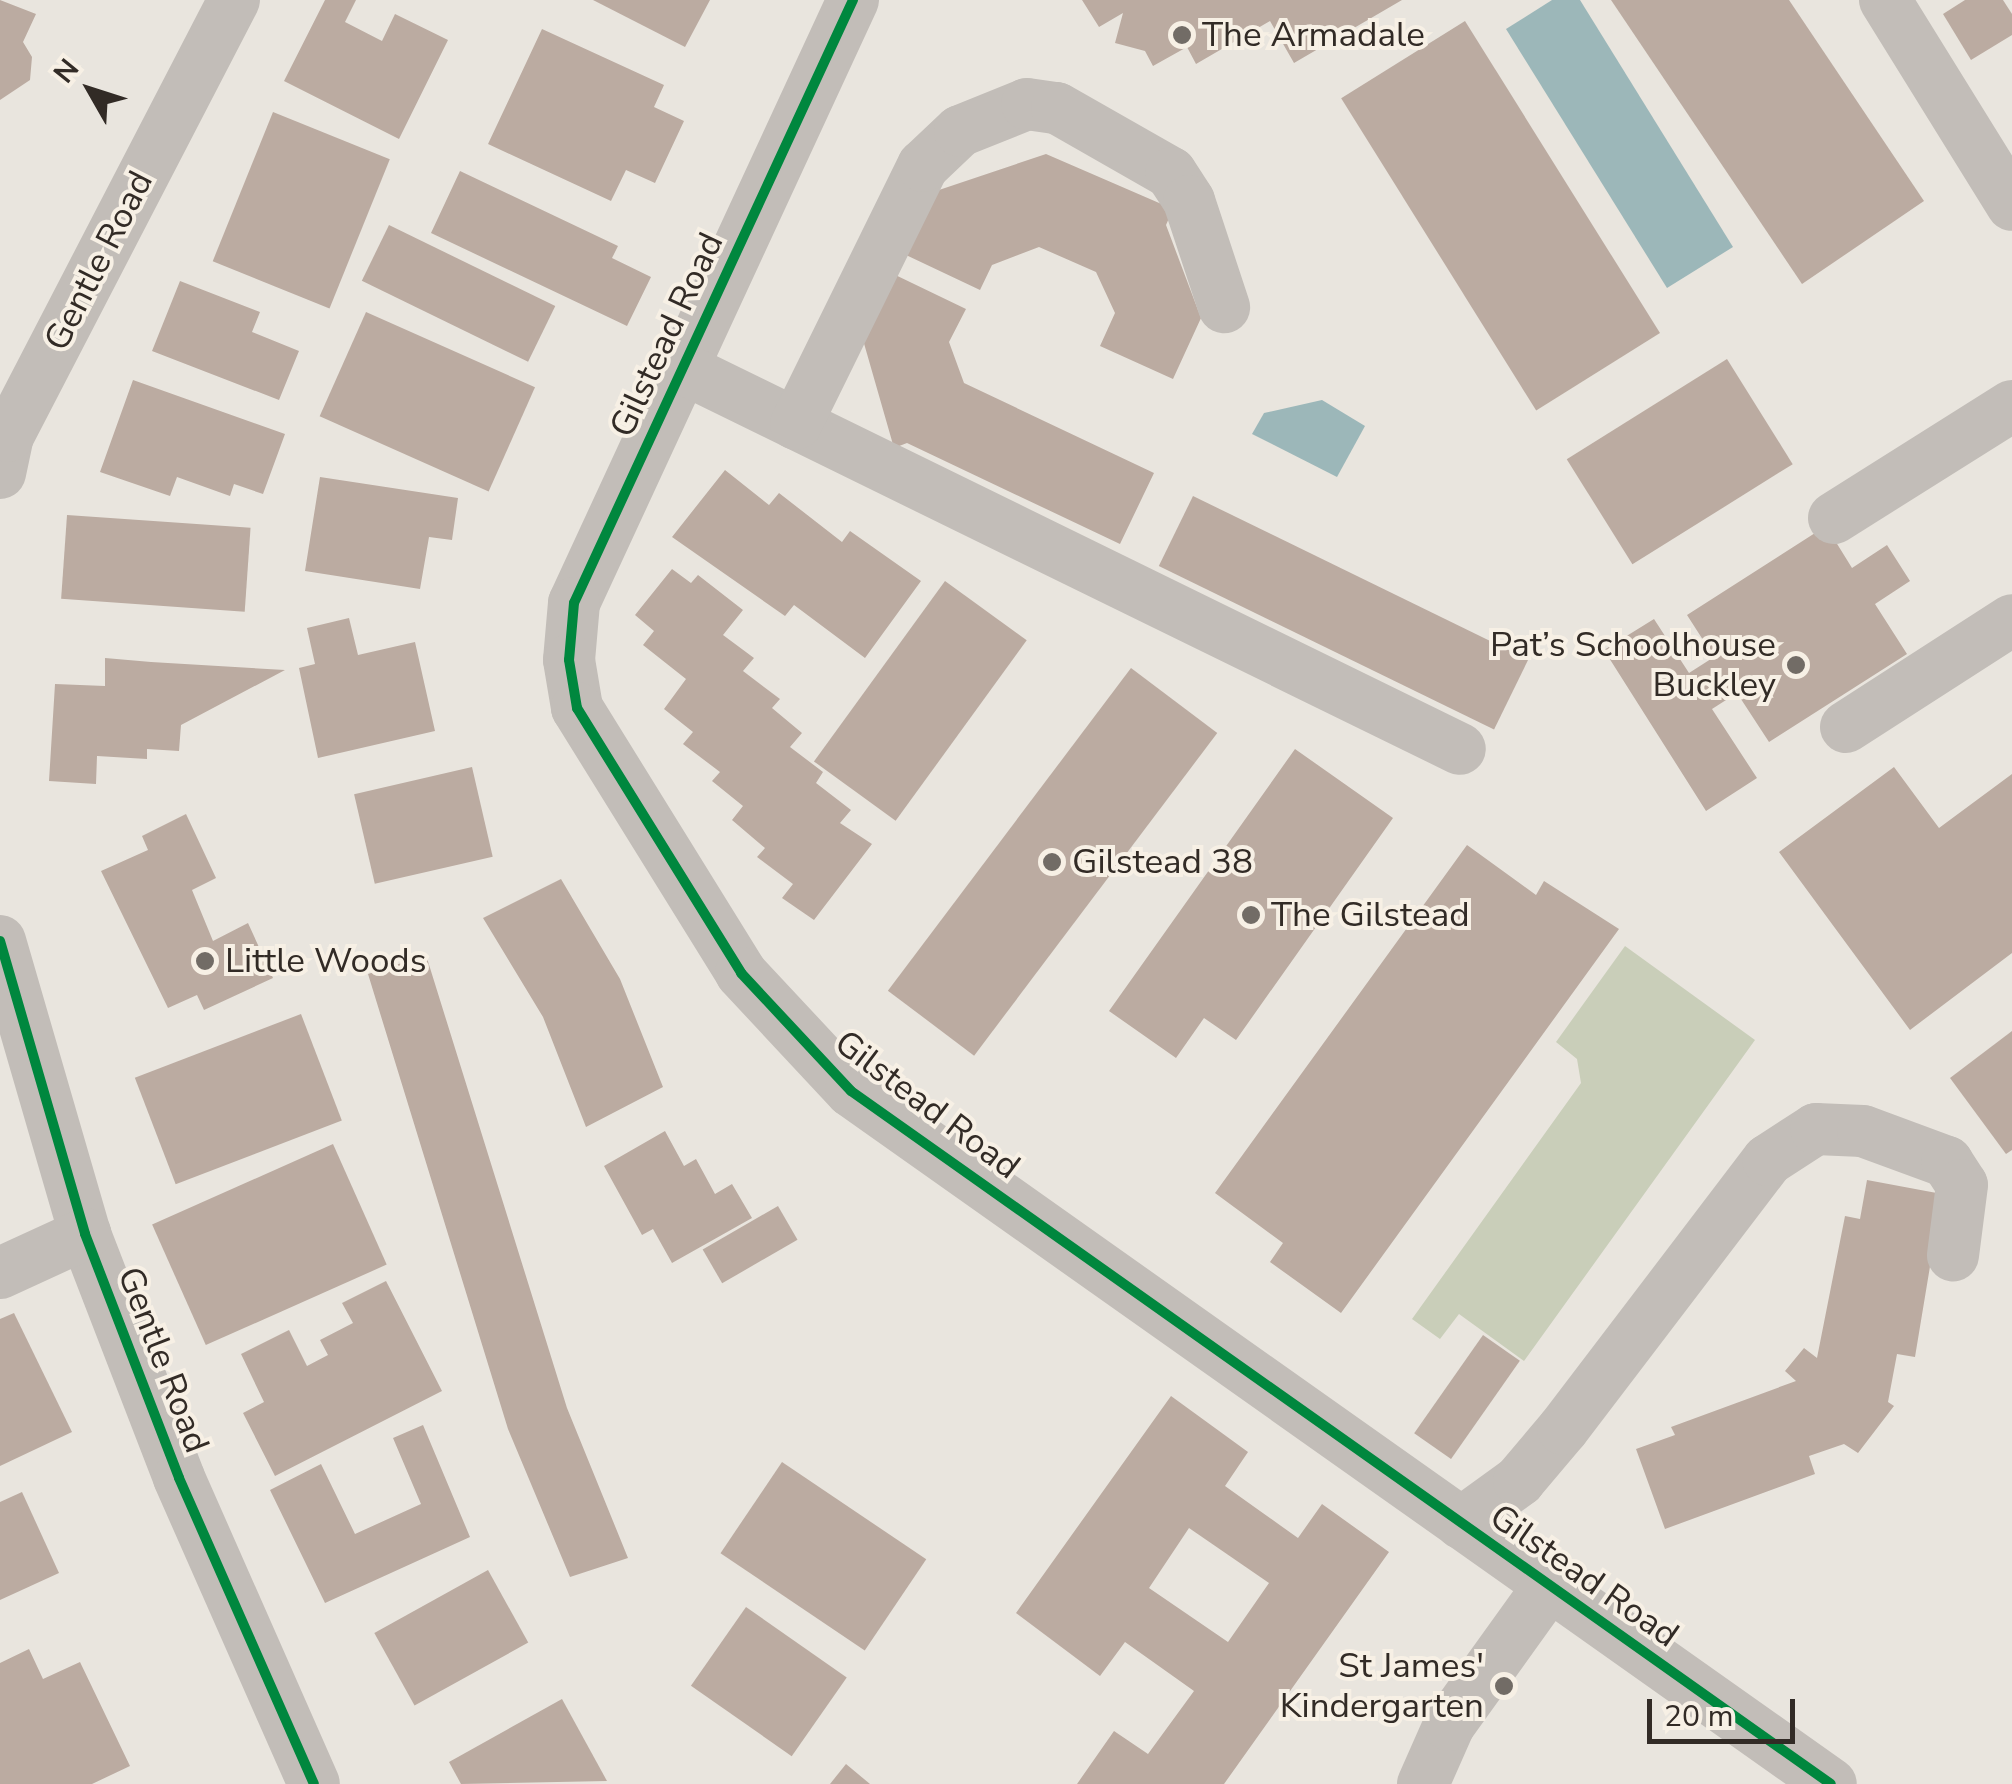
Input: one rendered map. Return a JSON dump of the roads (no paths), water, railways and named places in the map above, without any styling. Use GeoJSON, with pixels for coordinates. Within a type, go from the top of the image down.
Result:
{"type":"FeatureCollection","features":[{"type":"Feature","properties":{"kind":"street","name":"Gentle Road"},"geometry":{"type":"LineString","coordinates":[[0,473],[8,436],[234,0]]}},
{"type":"Feature","properties":{"kind":"street","name":"Gilstead Road"},"geometry":{"type":"LineString","coordinates":[[853,0],[574,603],[568,660],[577,708],[741,973],[851,1090],[1831,1784]]}},
{"type":"Feature","properties":{"kind":"street"},"geometry":{"type":"LineString","coordinates":[[1885,0],[2012,205]]}},
{"type":"Feature","properties":{"kind":"street"},"geometry":{"type":"LineString","coordinates":[[796,424],[923,166],[960,131],[1028,104],[1056,108],[1171,173],[1189,201],[1224,307]]}},
{"type":"Feature","properties":{"kind":"street"},"geometry":{"type":"LineString","coordinates":[[682,368],[1460,749]]}},
{"type":"Feature","properties":{"kind":"street"},"geometry":{"type":"LineString","coordinates":[[1834,518],[2012,406]]}},
{"type":"Feature","properties":{"kind":"street"},"geometry":{"type":"LineString","coordinates":[[1846,727],[2012,620]]}},
{"type":"Feature","properties":{"kind":"street","name":"Gentle Road"},"geometry":{"type":"LineString","coordinates":[[0,941],[85,1234],[180,1478],[314,1784]]}},
{"type":"Feature","properties":{"kind":"street"},"geometry":{"type":"LineString","coordinates":[[1462,1523],[1518,1482],[1564,1429],[1768,1160],[1816,1129],[1864,1131],[1947,1162],[1962,1185],[1953,1255]]}},
{"type":"Feature","properties":{"kind":"street"},"geometry":{"type":"LineString","coordinates":[[0,1274],[85,1234]]}},
{"type":"Feature","properties":{"kind":"street"},"geometry":{"type":"LineString","coordinates":[[1423,1784],[1449,1725],[1549,1586]]}},
{"type":"Feature","properties":{"kind":"water"},"geometry":{"type":"Polygon","coordinates":[[[1552,0],[1580,0],[1733,247],[1667,288],[1506,29],[1552,0]]]}},
{"type":"Feature","properties":{"kind":"water"},"geometry":{"type":"Polygon","coordinates":[[[1322,400],[1365,426],[1337,477],[1252,434],[1264,413],[1322,400]]]}},
{"type":"Feature","properties":{"kind":"place","name":"The Armadale"},"geometry":{"type":"Point","coordinates":[1182,35]}},
{"type":"Feature","properties":{"kind":"place","name":"Pat’s Schoolhouse Buckley"},"geometry":{"type":"Point","coordinates":[1796,665]}},
{"type":"Feature","properties":{"kind":"place","name":"Gilstead 38"},"geometry":{"type":"Point","coordinates":[1052,862]}},
{"type":"Feature","properties":{"kind":"place","name":"The Gilstead"},"geometry":{"type":"Point","coordinates":[1251,915]}},
{"type":"Feature","properties":{"kind":"place","name":"Little Woods"},"geometry":{"type":"Point","coordinates":[205,961]}},
{"type":"Feature","properties":{"kind":"place","name":"St James' Kindergarten"},"geometry":{"type":"Point","coordinates":[1504,1686]}}]}
